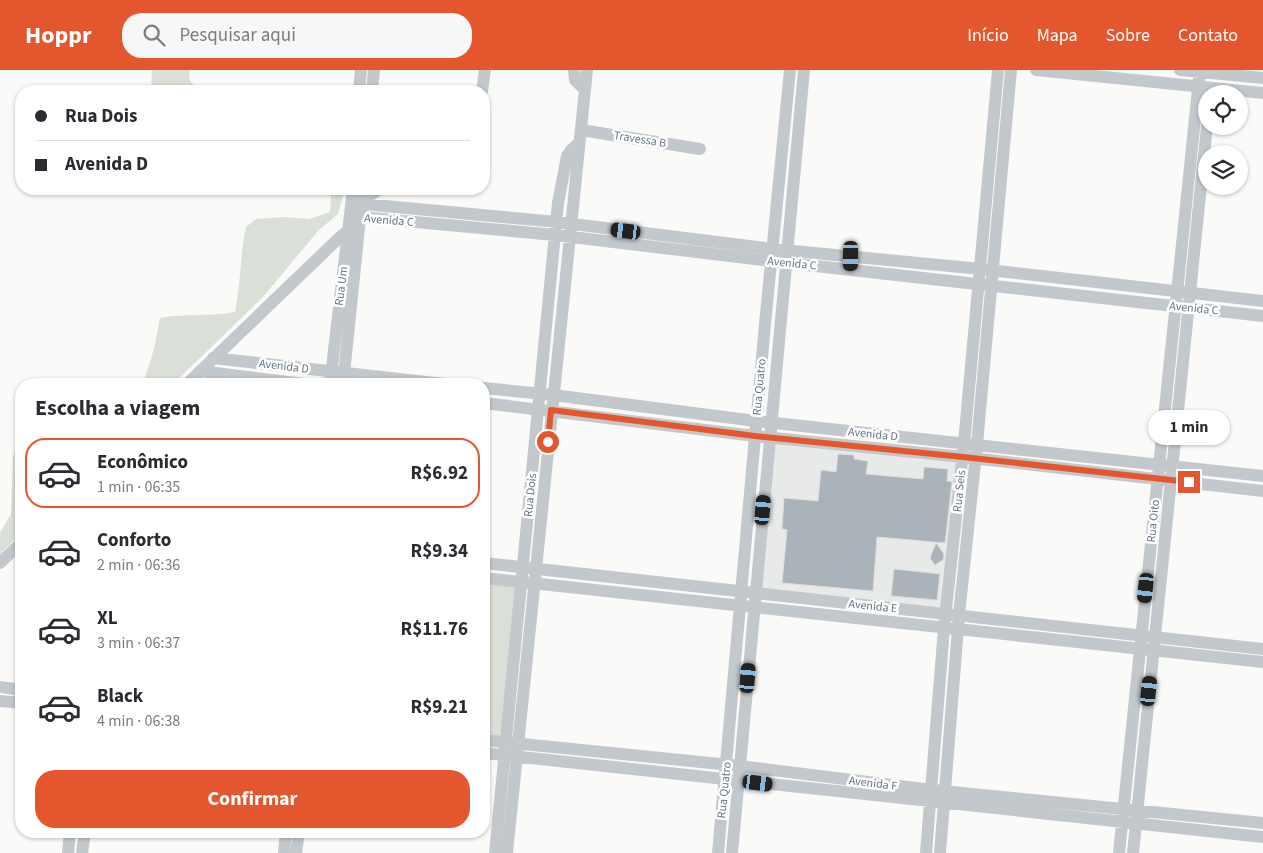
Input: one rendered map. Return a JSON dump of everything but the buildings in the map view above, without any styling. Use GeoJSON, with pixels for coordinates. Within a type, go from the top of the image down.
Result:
{"type":"FeatureCollection","features":[{"type":"Feature","properties":{"kind":"street"},"geometry":{"type":"LineString","coordinates":[[360,85],[361,70]]}},
{"type":"Feature","properties":{"kind":"street"},"geometry":{"type":"LineString","coordinates":[[373,85],[374,70]]}},
{"type":"Feature","properties":{"kind":"street"},"geometry":{"type":"LineString","coordinates":[[483,85],[485,70]]}},
{"type":"Feature","properties":{"kind":"street"},"geometry":{"type":"LineString","coordinates":[[574,70],[575,80],[585,90]]}},
{"type":"Feature","properties":{"kind":"street","name":"Rua Dois"},"geometry":{"type":"LineString","coordinates":[[546,394],[570,230],[587,70]]}},
{"type":"Feature","properties":{"kind":"street","name":"Rua Quatro"},"geometry":{"type":"LineString","coordinates":[[718,853],[756,421],[790,70]]}},
{"type":"Feature","properties":{"kind":"street","name":"Rua Quatro"},"geometry":{"type":"LineString","coordinates":[[732,853],[804,70]]}},
{"type":"Feature","properties":{"kind":"street","name":"Rua Seis"},"geometry":{"type":"LineString","coordinates":[[987,269],[998,70]]}},
{"type":"Feature","properties":{"kind":"street","name":"Rua Seis"},"geometry":{"type":"LineString","coordinates":[[926,853],[944,628],[964,443],[1011,70]]}},
{"type":"Feature","properties":{"kind":"street"},"geometry":{"type":"LineString","coordinates":[[1036,70],[1198,88]]}},
{"type":"Feature","properties":{"kind":"street"},"geometry":{"type":"LineString","coordinates":[[1180,70],[1207,71],[1263,78]]}},
{"type":"Feature","properties":{"kind":"street","name":"Rua Oito"},"geometry":{"type":"LineString","coordinates":[[1207,71],[1207,85]]}},
{"type":"Feature","properties":{"kind":"street"},"geometry":{"type":"LineString","coordinates":[[1248,92],[1263,93]]}},
{"type":"Feature","properties":{"kind":"street","name":"Travessa B"},"geometry":{"type":"LineString","coordinates":[[581,130],[700,149]]}},
{"type":"Feature","properties":{"kind":"street","name":"Rua Oito"},"geometry":{"type":"LineString","coordinates":[[1184,292],[1202,135]]}},
{"type":"Feature","properties":{"kind":"street","name":"Rua Oito"},"geometry":{"type":"LineString","coordinates":[[1119,853],[1141,636],[1166,466],[1182,307],[1206,135]]}},
{"type":"Feature","properties":{"kind":"street","name":"Rua Dois"},"geometry":{"type":"LineString","coordinates":[[507,853],[511,743],[545,410],[556,228],[564,165],[571,150],[579,143]]}},
{"type":"Feature","properties":{"kind":"street"},"geometry":{"type":"LineString","coordinates":[[357,197],[371,195]]}},
{"type":"Feature","properties":{"kind":"street","name":"Avenida C"},"geometry":{"type":"LineString","coordinates":[[357,197],[570,230],[772,255],[851,256],[987,269],[1263,301]]}},
{"type":"Feature","properties":{"kind":"street","name":"Rua Um"},"geometry":{"type":"LineString","coordinates":[[344,378],[357,197]]}},
{"type":"Feature","properties":{"kind":"street"},"geometry":{"type":"LineString","coordinates":[[193,378],[355,223]]}},
{"type":"Feature","properties":{"kind":"street","name":"Avenida C"},"geometry":{"type":"LineString","coordinates":[[355,223],[556,228]]}},
{"type":"Feature","properties":{"kind":"street","name":"Rua Um"},"geometry":{"type":"LineString","coordinates":[[330,378],[355,223]]}},
{"type":"Feature","properties":{"kind":"street","name":"Avenida C"},"geometry":{"type":"LineString","coordinates":[[788,256],[851,270],[1263,316]]}},
{"type":"Feature","properties":{"kind":"street"},"geometry":{"type":"LineString","coordinates":[[851,256],[851,270]]}},
{"type":"Feature","properties":{"kind":"street","name":"Rua Seis"},"geometry":{"type":"LineString","coordinates":[[940,853],[959,615],[976,458],[985,285]]}},
{"type":"Feature","properties":{"kind":"street","name":"Avenida D"},"geometry":{"type":"LineString","coordinates":[[213,358],[330,378],[344,378]]}},
{"type":"Feature","properties":{"kind":"street","name":"Avenida D"},"geometry":{"type":"LineString","coordinates":[[200,371],[256,378]]}},
{"type":"Feature","properties":{"kind":"street","name":"Avenida D"},"geometry":{"type":"LineString","coordinates":[[490,389],[772,423],[1263,476]]}},
{"type":"Feature","properties":{"kind":"street","name":"Avenida D"},"geometry":{"type":"LineString","coordinates":[[490,404],[755,436],[976,458],[1263,491]]}},
{"type":"Feature","properties":{"kind":"street","name":"Rua Oito"},"geometry":{"type":"LineString","coordinates":[[1132,853],[1155,638],[1164,480]]}},
{"type":"Feature","properties":{"kind":"street"},"geometry":{"type":"LineString","coordinates":[[0,563],[15,549]]}},
{"type":"Feature","properties":{"kind":"street","name":"Avenida E"},"geometry":{"type":"LineString","coordinates":[[490,564],[741,592],[755,600],[944,628],[1263,662]]}},
{"type":"Feature","properties":{"kind":"street","name":"Avenida E"},"geometry":{"type":"LineString","coordinates":[[490,579],[740,605],[755,600],[959,615],[1263,649]]}},
{"type":"Feature","properties":{"kind":"street"},"geometry":{"type":"LineString","coordinates":[[0,687],[15,689]]}},
{"type":"Feature","properties":{"kind":"street"},"geometry":{"type":"LineString","coordinates":[[0,701],[15,702]]}},
{"type":"Feature","properties":{"kind":"street","name":"Avenida F"},"geometry":{"type":"LineString","coordinates":[[490,741],[740,766],[931,796],[944,804],[1263,837]]}},
{"type":"Feature","properties":{"kind":"street","name":"Avenida F"},"geometry":{"type":"LineString","coordinates":[[490,754],[739,781],[931,796],[946,791],[1263,823]]}},
{"type":"Feature","properties":{"kind":"street","name":"Rua Dois"},"geometry":{"type":"LineString","coordinates":[[495,853],[510,756]]}},
{"type":"Feature","properties":{"kind":"street"},"geometry":{"type":"LineString","coordinates":[[68,853],[69,838]]}},
{"type":"Feature","properties":{"kind":"street"},"geometry":{"type":"LineString","coordinates":[[82,853],[83,838]]}},
{"type":"Feature","properties":{"kind":"street"},"geometry":{"type":"LineString","coordinates":[[284,853],[285,838]]}},
{"type":"Feature","properties":{"kind":"street"},"geometry":{"type":"LineString","coordinates":[[296,853],[297,838]]}},
{"type":"Feature","properties":{"kind":"shaded area"},"geometry":{"type":"Polygon","coordinates":[[[152,70],[190,70],[189,79],[194,85],[151,85],[152,70]]]}},
{"type":"Feature","properties":{"kind":"shaded area"},"geometry":{"type":"Polygon","coordinates":[[[331,195],[343,195],[338,214],[318,231],[263,297],[179,378],[145,378],[154,349],[160,318],[235,312],[246,227],[256,219],[284,217],[309,219],[330,212],[331,195]]]}},
{"type":"Feature","properties":{"kind":"shaded area"},"geometry":{"type":"Polygon","coordinates":[[[771,438],[957,461],[943,610],[758,591],[771,438]]]}},
{"type":"Feature","properties":{"kind":"shaded area"},"geometry":{"type":"Polygon","coordinates":[[[15,450],[15,539],[0,554],[0,533],[11,514],[13,458],[15,450]]]}},
{"type":"Feature","properties":{"kind":"shaded area"},"geometry":{"type":"Polygon","coordinates":[[[490,579],[522,582],[506,742],[490,741],[490,579]]]}},
{"type":"Feature","properties":{"kind":"route"},"geometry":{"type":"LineString","coordinates":[[548,442],[551,410],[755,436],[1189,482]]}}]}
